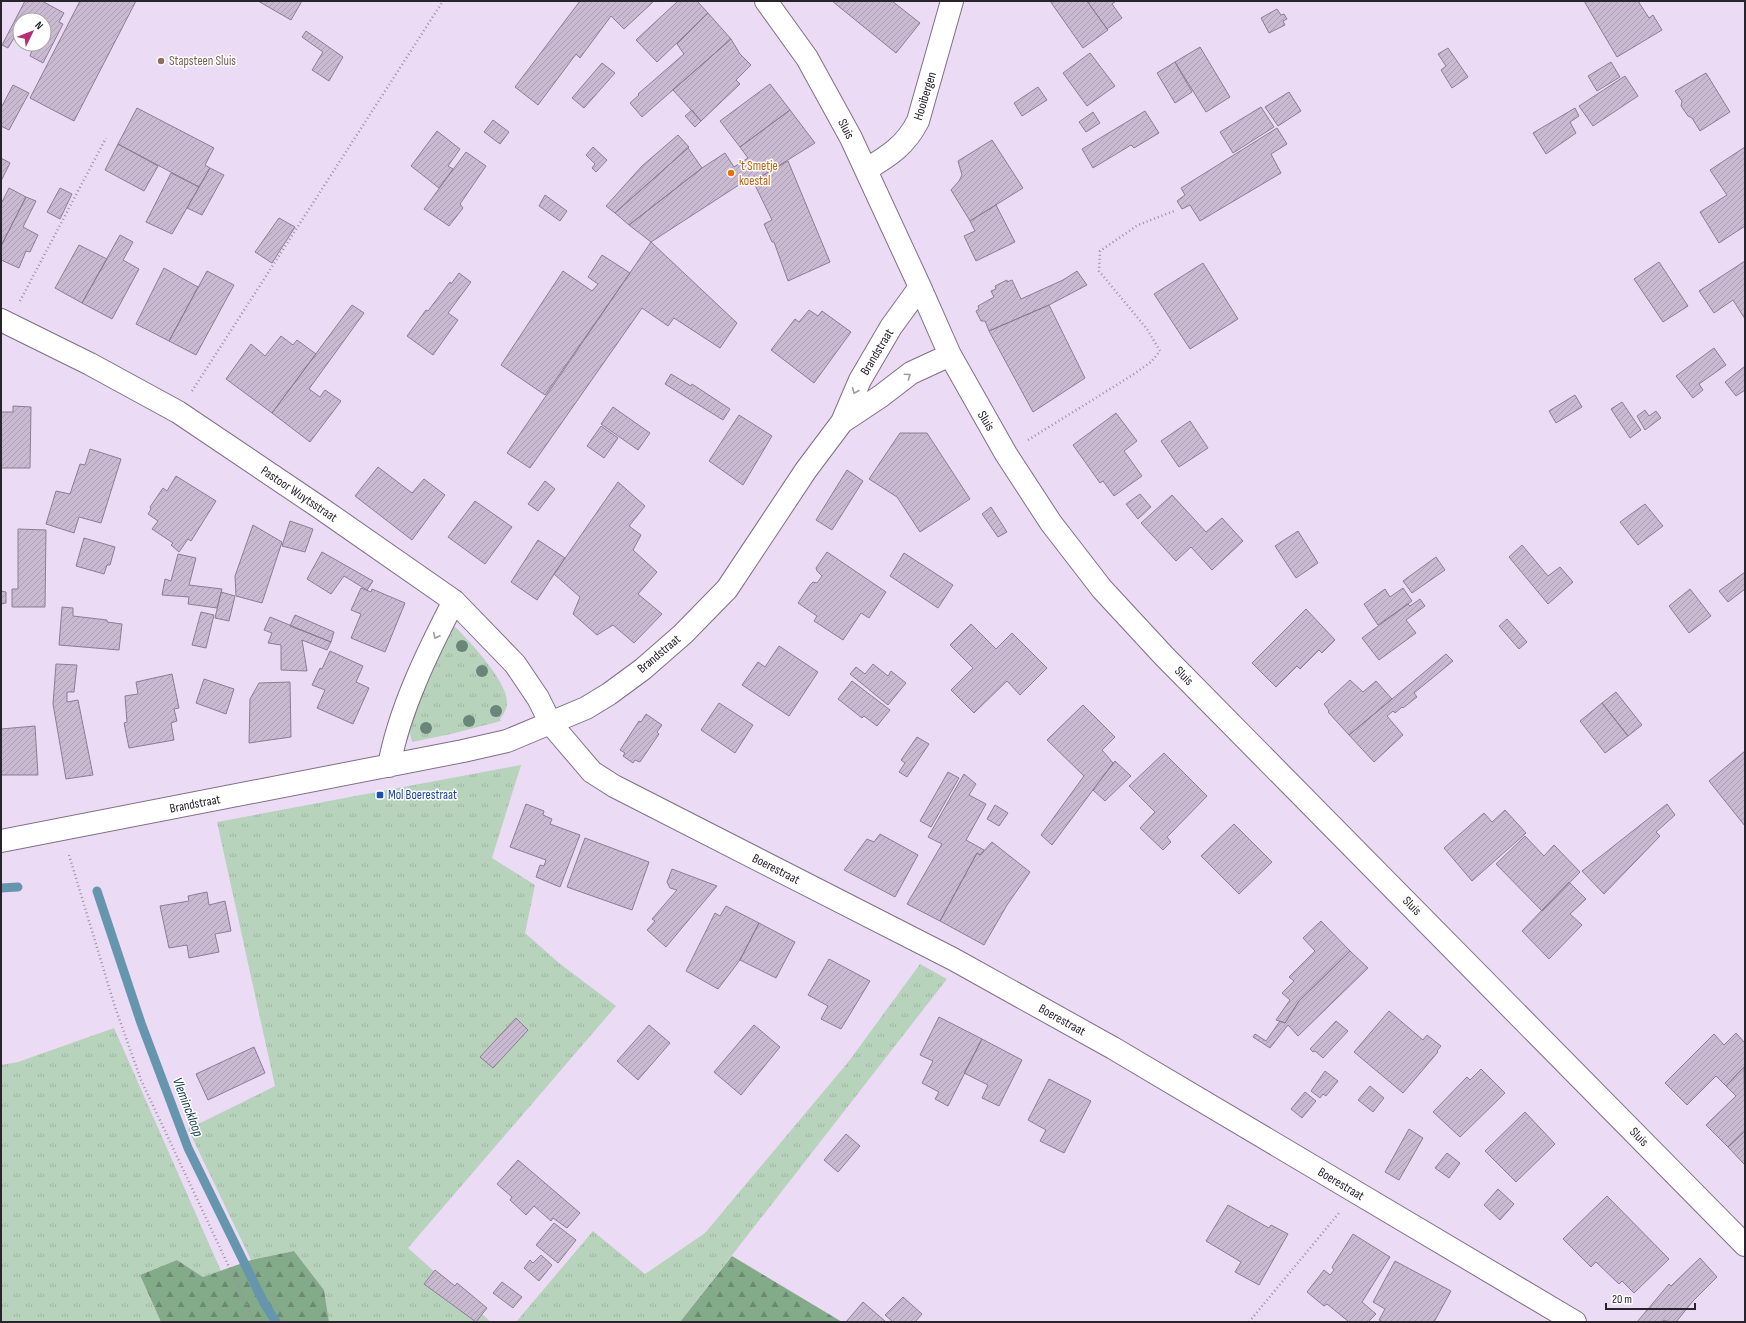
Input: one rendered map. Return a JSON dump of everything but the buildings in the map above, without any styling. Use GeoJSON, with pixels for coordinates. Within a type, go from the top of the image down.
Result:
{"type":"FeatureCollection","features":[{"type":"Feature","properties":{"kind":"street","name":"Sluis"},"geometry":{"type":"LineString","coordinates":[[766,1],[807,58],[867,169],[950,355],[1006,454],[1055,529],[1102,588],[1164,656],[1745,1245]]}},
{"type":"Feature","properties":{"kind":"street","name":"Hooibergen"},"geometry":{"type":"LineString","coordinates":[[867,169],[898,149],[918,122],[952,1]]}},
{"type":"Feature","properties":{"kind":"street","name":"Brandstraat"},"geometry":{"type":"LineString","coordinates":[[1,841],[389,766],[507,741],[551,724],[609,694],[643,669],[683,634],[727,589],[806,470],[842,422],[864,373],[891,327],[920,287]]}},
{"type":"Feature","properties":{"kind":"street","name":"Pastoor Wuytsstraat"},"geometry":{"type":"LineString","coordinates":[[5,321],[178,412],[319,507],[454,601],[514,664],[538,698],[551,724]]}},
{"type":"Feature","properties":{"kind":"street","name":"Brandstraat"},"geometry":{"type":"LineString","coordinates":[[842,422],[881,396],[911,373],[950,355]]}},
{"type":"Feature","properties":{"kind":"street"},"geometry":{"type":"LineString","coordinates":[[389,766],[394,741],[430,648],[454,601]]}},
{"type":"Feature","properties":{"kind":"street","name":"Boerestraat"},"geometry":{"type":"LineString","coordinates":[[551,724],[592,772],[614,786],[953,959],[1113,1048],[1575,1322]]}},
{"type":"Feature","properties":{"kind":"path"},"geometry":{"type":"LineString","coordinates":[[178,412],[443,1]]}},
{"type":"Feature","properties":{"kind":"path"},"geometry":{"type":"LineString","coordinates":[[5,321],[106,138]]}},
{"type":"Feature","properties":{"kind":"path"},"geometry":{"type":"LineString","coordinates":[[1006,454],[1131,376],[1151,362],[1160,351],[1147,328],[1099,271],[1100,251],[1138,225],[1174,211]]}},
{"type":"Feature","properties":{"kind":"path"},"geometry":{"type":"LineString","coordinates":[[61,830],[115,1007],[141,1080],[255,1322]]}},
{"type":"Feature","properties":{"kind":"path"},"geometry":{"type":"LineString","coordinates":[[1249,1322],[1355,1192]]}},
{"type":"Feature","properties":{"kind":"green space"},"geometry":{"type":"Polygon","coordinates":[[[450,622],[475,648],[493,671],[505,693],[507,702],[506,709],[500,719],[501,721],[412,742],[409,728],[418,707],[426,675],[450,622]]]}},
{"type":"Feature","properties":{"kind":"green space"},"geometry":{"type":"Polygon","coordinates":[[[521,765],[492,858],[535,885],[525,933],[559,963],[616,1006],[408,1248],[491,1322],[329,1322],[324,1290],[294,1251],[251,1260],[188,1129],[275,1086],[217,822],[521,765]]]}},
{"type":"Feature","properties":{"kind":"green space"},"geometry":{"type":"Polygon","coordinates":[[[920,964],[947,979],[680,1322],[516,1322],[593,1231],[645,1274],[705,1233],[849,1061],[920,964]]]}},
{"type":"Feature","properties":{"kind":"green space"},"geometry":{"type":"Polygon","coordinates":[[[114,1028],[221,1271],[203,1277],[177,1260],[140,1275],[161,1322],[1,1322],[1,1065],[18,1062],[114,1028]]]}},
{"type":"Feature","properties":{"kind":"green space"},"geometry":{"type":"Polygon","coordinates":[[[294,1251],[324,1290],[329,1322],[161,1322],[140,1275],[177,1260],[203,1277],[251,1260],[294,1251]]]}},
{"type":"Feature","properties":{"kind":"green space"},"geometry":{"type":"Polygon","coordinates":[[[732,1256],[842,1322],[680,1322],[732,1256]]]}},
{"type":"Feature","properties":{"kind":"waterway","name":"Vleminckloop"},"geometry":{"type":"LineString","coordinates":[[1,888],[18,887]]}},
{"type":"Feature","properties":{"kind":"waterway","name":"Vleminckloop"},"geometry":{"type":"LineString","coordinates":[[97,891],[141,1023],[188,1148],[264,1303],[276,1322]]}},
{"type":"Feature","properties":{"kind":"place","name":"Stapsteen Sluis"},"geometry":{"type":"Point","coordinates":[161,61]}},
{"type":"Feature","properties":{"kind":"place","name":"'t Smetje koestal"},"geometry":{"type":"Point","coordinates":[731,173]}},
{"type":"Feature","properties":{"kind":"place","name":"Mol Boerestraat"},"geometry":{"type":"Point","coordinates":[380,795]}}]}
